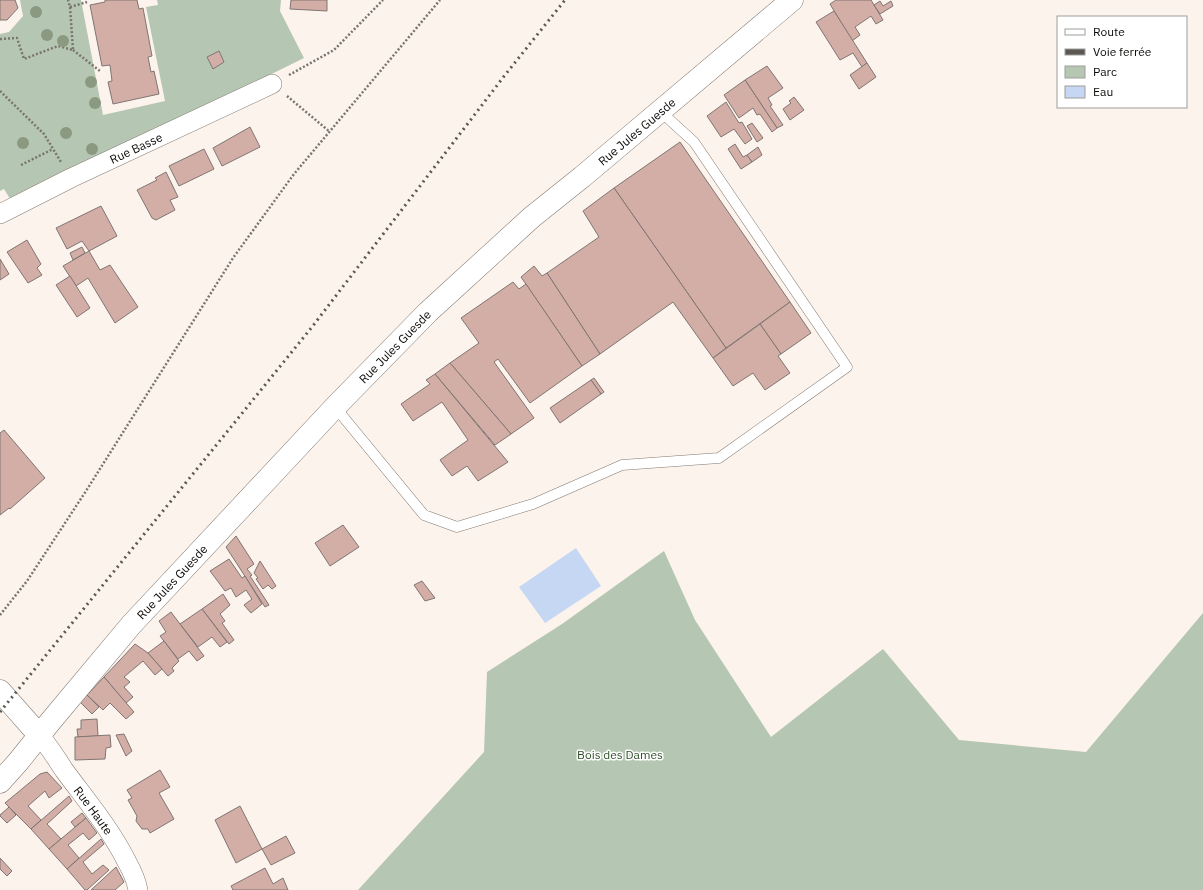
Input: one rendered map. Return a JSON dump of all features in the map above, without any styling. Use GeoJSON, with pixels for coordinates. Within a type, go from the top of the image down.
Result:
{"type":"FeatureCollection","features":[{"type":"Feature","properties":{"kind":"street","name":"Rue Jules Guesde"},"geometry":{"type":"LineString","coordinates":[[0,782],[131,625],[335,407],[428,312],[532,217],[582,177],[792,0]]}},
{"type":"Feature","properties":{"kind":"street","name":"Rue Basse"},"geometry":{"type":"LineString","coordinates":[[0,214],[71,178],[272,84]]}},
{"type":"Feature","properties":{"kind":"street"},"geometry":{"type":"LineString","coordinates":[[0,691],[39,735]]}},
{"type":"Feature","properties":{"kind":"street","name":"Rue Haute"},"geometry":{"type":"LineString","coordinates":[[39,735],[48,745],[64,770],[120,846],[137,881],[138,890]]}},
{"type":"Feature","properties":{"kind":"lane"},"geometry":{"type":"LineString","coordinates":[[335,407],[424,515],[457,527],[533,504],[622,465],[719,458],[848,367],[694,142],[660,111]]}},
{"type":"Feature","properties":{"kind":"path"},"geometry":{"type":"LineString","coordinates":[[68,0],[70,7],[73,50]]}},
{"type":"Feature","properties":{"kind":"path"},"geometry":{"type":"LineString","coordinates":[[330,132],[272,84],[334,50],[383,0]]}},
{"type":"Feature","properties":{"kind":"path"},"geometry":{"type":"LineString","coordinates":[[0,615],[27,581],[86,491],[233,258],[294,174],[440,0]]}},
{"type":"Feature","properties":{"kind":"path"},"geometry":{"type":"LineString","coordinates":[[70,7],[87,2]]}},
{"type":"Feature","properties":{"kind":"path"},"geometry":{"type":"LineString","coordinates":[[0,39],[17,38],[24,59],[58,46],[73,50],[100,71]]}},
{"type":"Feature","properties":{"kind":"path"},"geometry":{"type":"LineString","coordinates":[[0,91],[44,134],[71,178]]}},
{"type":"Feature","properties":{"kind":"path"},"geometry":{"type":"LineString","coordinates":[[21,165],[53,149]]}},
{"type":"Feature","properties":{"kind":"green space"},"geometry":{"type":"Polygon","coordinates":[[[20,0],[81,0],[103,115],[165,101],[146,7],[158,5],[157,0],[281,0],[280,11],[304,58],[12,202],[4,189],[0,191],[0,34],[9,32],[23,16],[20,0]]]}},
{"type":"Feature","properties":{"kind":"green space","name":"Bois des Dames"},"geometry":{"type":"Polygon","coordinates":[[[664,551],[695,620],[771,737],[883,649],[959,740],[1086,752],[1203,613],[1203,890],[358,890],[484,752],[487,672],[562,624],[664,551]]]}},
{"type":"Feature","properties":{"kind":"water"},"geometry":{"type":"Polygon","coordinates":[[[576,548],[601,586],[545,623],[519,587],[576,548]]]}},
{"type":"Feature","properties":{"kind":"building"},"geometry":{"type":"Polygon","coordinates":[[[0,0],[15,0],[18,8],[7,20],[0,20],[0,0]]]}},
{"type":"Feature","properties":{"kind":"building"},"geometry":{"type":"Polygon","coordinates":[[[105,0],[137,0],[139,9],[143,8],[152,56],[148,57],[151,72],[154,71],[159,94],[113,104],[108,82],[112,81],[110,65],[102,66],[90,5],[105,2],[105,0]]]}},
{"type":"Feature","properties":{"kind":"building"},"geometry":{"type":"Polygon","coordinates":[[[291,0],[327,0],[327,11],[290,9],[291,0]]]}},
{"type":"Feature","properties":{"kind":"building"},"geometry":{"type":"Polygon","coordinates":[[[836,0],[871,0],[883,20],[876,24],[871,16],[855,27],[860,35],[852,41],[830,4],[836,0]]]}},
{"type":"Feature","properties":{"kind":"building"},"geometry":{"type":"Polygon","coordinates":[[[880,1],[883,6],[891,1],[893,6],[880,14],[874,5],[880,1]]]}},
{"type":"Feature","properties":{"kind":"building"},"geometry":{"type":"Polygon","coordinates":[[[834,11],[867,63],[862,67],[853,53],[840,60],[816,22],[834,11]]]}},
{"type":"Feature","properties":{"kind":"building"},"geometry":{"type":"Polygon","coordinates":[[[219,51],[224,62],[213,69],[207,57],[219,51]]]}},
{"type":"Feature","properties":{"kind":"building"},"geometry":{"type":"Polygon","coordinates":[[[867,63],[876,77],[859,89],[850,75],[867,63]]]}},
{"type":"Feature","properties":{"kind":"building"},"geometry":{"type":"Polygon","coordinates":[[[767,66],[783,88],[768,98],[772,105],[770,106],[783,125],[777,128],[745,80],[767,66]]]}},
{"type":"Feature","properties":{"kind":"building"},"geometry":{"type":"Polygon","coordinates":[[[745,80],[777,128],[772,132],[760,114],[757,115],[753,108],[739,118],[724,95],[745,80]]]}},
{"type":"Feature","properties":{"kind":"building"},"geometry":{"type":"Polygon","coordinates":[[[794,97],[804,110],[790,120],[783,109],[791,103],[789,101],[794,97]]]}},
{"type":"Feature","properties":{"kind":"building"},"geometry":{"type":"Polygon","coordinates":[[[726,102],[739,123],[742,122],[752,139],[745,144],[734,129],[721,137],[707,116],[726,102]]]}},
{"type":"Feature","properties":{"kind":"building"},"geometry":{"type":"Polygon","coordinates":[[[752,123],[763,138],[757,142],[747,126],[752,123]]]}},
{"type":"Feature","properties":{"kind":"building"},"geometry":{"type":"Polygon","coordinates":[[[250,127],[260,147],[222,166],[213,148],[250,127]]]}},
{"type":"Feature","properties":{"kind":"building"},"geometry":{"type":"Polygon","coordinates":[[[680,142],[790,302],[726,348],[614,188],[680,142]]]}},
{"type":"Feature","properties":{"kind":"building"},"geometry":{"type":"Polygon","coordinates":[[[735,144],[743,157],[747,155],[752,162],[741,169],[728,149],[735,144]]]}},
{"type":"Feature","properties":{"kind":"building"},"geometry":{"type":"Polygon","coordinates":[[[758,147],[762,155],[752,162],[747,155],[758,147]]]}},
{"type":"Feature","properties":{"kind":"building"},"geometry":{"type":"Polygon","coordinates":[[[204,149],[214,169],[179,186],[169,166],[204,149]]]}},
{"type":"Feature","properties":{"kind":"building"},"geometry":{"type":"Polygon","coordinates":[[[166,172],[178,197],[170,200],[175,210],[156,220],[152,218],[137,190],[157,180],[155,178],[166,172]]]}},
{"type":"Feature","properties":{"kind":"building"},"geometry":{"type":"Polygon","coordinates":[[[614,188],[726,348],[713,358],[673,302],[600,354],[547,273],[599,237],[583,211],[614,188]]]}},
{"type":"Feature","properties":{"kind":"building"},"geometry":{"type":"Polygon","coordinates":[[[101,206],[117,236],[89,251],[82,241],[67,249],[56,228],[101,206]]]}},
{"type":"Feature","properties":{"kind":"building"},"geometry":{"type":"Polygon","coordinates":[[[27,240],[41,264],[37,268],[42,275],[28,283],[7,252],[27,240]]]}},
{"type":"Feature","properties":{"kind":"building"},"geometry":{"type":"Polygon","coordinates":[[[82,247],[85,253],[73,260],[70,253],[82,247]]]}},
{"type":"Feature","properties":{"kind":"building"},"geometry":{"type":"Polygon","coordinates":[[[89,251],[100,270],[110,265],[138,307],[115,323],[88,278],[76,286],[63,266],[89,251]]]}},
{"type":"Feature","properties":{"kind":"building"},"geometry":{"type":"Polygon","coordinates":[[[0,259],[9,274],[0,280],[0,259]]]}},
{"type":"Feature","properties":{"kind":"building"},"geometry":{"type":"Polygon","coordinates":[[[534,266],[542,276],[547,273],[600,354],[582,366],[521,277],[534,266]]]}},
{"type":"Feature","properties":{"kind":"building"},"geometry":{"type":"Polygon","coordinates":[[[70,276],[90,308],[77,317],[56,285],[70,276]]]}},
{"type":"Feature","properties":{"kind":"building"},"geometry":{"type":"Polygon","coordinates":[[[513,282],[519,289],[526,284],[582,366],[530,403],[498,359],[494,362],[534,418],[511,434],[450,363],[479,343],[461,318],[513,282]]]}},
{"type":"Feature","properties":{"kind":"building"},"geometry":{"type":"Polygon","coordinates":[[[790,302],[811,333],[781,354],[760,324],[790,302]]]}},
{"type":"Feature","properties":{"kind":"building"},"geometry":{"type":"Polygon","coordinates":[[[760,324],[781,354],[778,356],[790,373],[765,390],[753,373],[733,386],[713,358],[760,324]]]}},
{"type":"Feature","properties":{"kind":"building"},"geometry":{"type":"Polygon","coordinates":[[[450,363],[511,434],[495,445],[435,374],[450,363]]]}},
{"type":"Feature","properties":{"kind":"building"},"geometry":{"type":"Polygon","coordinates":[[[435,374],[508,462],[478,481],[467,466],[452,476],[440,460],[468,440],[442,402],[413,421],[401,404],[430,384],[426,380],[435,374]]]}},
{"type":"Feature","properties":{"kind":"building"},"geometry":{"type":"Polygon","coordinates":[[[594,378],[604,392],[601,394],[591,380],[594,378]]]}},
{"type":"Feature","properties":{"kind":"building"},"geometry":{"type":"Polygon","coordinates":[[[591,380],[601,394],[560,423],[550,408],[591,380]]]}},
{"type":"Feature","properties":{"kind":"building"},"geometry":{"type":"Polygon","coordinates":[[[4,430],[45,478],[10,509],[9,508],[0,515],[0,433],[4,430]]]}},
{"type":"Feature","properties":{"kind":"building"},"geometry":{"type":"Polygon","coordinates":[[[343,525],[359,547],[330,566],[315,543],[343,525]]]}},
{"type":"Feature","properties":{"kind":"building"},"geometry":{"type":"Polygon","coordinates":[[[236,536],[254,564],[247,569],[269,605],[265,607],[226,547],[236,536]]]}},
{"type":"Feature","properties":{"kind":"building"},"geometry":{"type":"Polygon","coordinates":[[[229,559],[242,578],[245,576],[262,604],[251,613],[244,605],[252,599],[246,590],[236,597],[231,588],[225,591],[210,571],[229,559]]]}},
{"type":"Feature","properties":{"kind":"building"},"geometry":{"type":"Polygon","coordinates":[[[260,561],[276,586],[272,589],[268,585],[263,589],[256,579],[258,578],[254,573],[260,561]]]}},
{"type":"Feature","properties":{"kind":"building"},"geometry":{"type":"Polygon","coordinates":[[[422,581],[435,598],[425,601],[414,585],[422,581]]]}},
{"type":"Feature","properties":{"kind":"building"},"geometry":{"type":"Polygon","coordinates":[[[223,594],[230,605],[220,614],[225,621],[222,623],[234,640],[229,644],[202,609],[223,594]]]}},
{"type":"Feature","properties":{"kind":"building"},"geometry":{"type":"Polygon","coordinates":[[[202,609],[227,642],[220,647],[212,637],[198,647],[180,624],[202,609]]]}},
{"type":"Feature","properties":{"kind":"building"},"geometry":{"type":"Polygon","coordinates":[[[171,612],[204,656],[197,661],[189,651],[178,659],[160,636],[166,632],[159,621],[171,612]]]}},
{"type":"Feature","properties":{"kind":"building"},"geometry":{"type":"Polygon","coordinates":[[[164,641],[179,661],[172,668],[174,671],[168,676],[148,653],[164,641]]]}},
{"type":"Feature","properties":{"kind":"building"},"geometry":{"type":"Polygon","coordinates":[[[135,644],[148,653],[162,669],[155,675],[143,661],[124,677],[130,682],[124,687],[133,697],[126,703],[104,677],[135,644]]]}},
{"type":"Feature","properties":{"kind":"building"},"geometry":{"type":"Polygon","coordinates":[[[104,677],[134,712],[126,719],[110,703],[103,710],[87,695],[104,677]]]}},
{"type":"Feature","properties":{"kind":"building"},"geometry":{"type":"Polygon","coordinates":[[[87,695],[99,707],[92,714],[80,702],[87,695]]]}},
{"type":"Feature","properties":{"kind":"building"},"geometry":{"type":"Polygon","coordinates":[[[97,719],[98,736],[78,737],[77,729],[81,729],[81,720],[97,719]]]}},
{"type":"Feature","properties":{"kind":"building"},"geometry":{"type":"Polygon","coordinates":[[[124,734],[132,751],[126,756],[116,735],[124,734]]]}},
{"type":"Feature","properties":{"kind":"building"},"geometry":{"type":"Polygon","coordinates":[[[110,735],[111,747],[106,748],[105,759],[75,760],[75,737],[110,735]]]}},
{"type":"Feature","properties":{"kind":"building"},"geometry":{"type":"Polygon","coordinates":[[[160,770],[170,787],[159,793],[174,819],[150,833],[148,829],[142,829],[136,821],[137,816],[128,800],[132,798],[127,790],[160,770]]]}},
{"type":"Feature","properties":{"kind":"building"},"geometry":{"type":"Polygon","coordinates":[[[47,772],[62,788],[49,798],[45,791],[28,806],[41,820],[31,829],[5,803],[40,774],[47,772]]]}},
{"type":"Feature","properties":{"kind":"building"},"geometry":{"type":"Polygon","coordinates":[[[69,796],[72,801],[47,824],[61,839],[49,849],[31,829],[69,796]]]}},
{"type":"Feature","properties":{"kind":"building"},"geometry":{"type":"Polygon","coordinates":[[[240,806],[262,849],[236,863],[215,820],[240,806]]]}},
{"type":"Feature","properties":{"kind":"building"},"geometry":{"type":"Polygon","coordinates":[[[9,807],[16,815],[7,823],[0,815],[9,807]]]}},
{"type":"Feature","properties":{"kind":"building"},"geometry":{"type":"Polygon","coordinates":[[[82,813],[86,818],[75,827],[71,822],[82,813]]]}},
{"type":"Feature","properties":{"kind":"building"},"geometry":{"type":"Polygon","coordinates":[[[86,818],[97,833],[89,840],[83,833],[68,845],[79,858],[67,869],[49,849],[86,818]]]}},
{"type":"Feature","properties":{"kind":"building"},"geometry":{"type":"Polygon","coordinates":[[[286,836],[295,853],[271,865],[262,849],[286,836]]]}},
{"type":"Feature","properties":{"kind":"building"},"geometry":{"type":"Polygon","coordinates":[[[101,839],[104,844],[83,862],[92,874],[103,865],[109,870],[87,890],[85,890],[67,869],[101,839]]]}},
{"type":"Feature","properties":{"kind":"building"},"geometry":{"type":"Polygon","coordinates":[[[0,858],[12,871],[7,876],[0,869],[0,858]]]}},
{"type":"Feature","properties":{"kind":"building"},"geometry":{"type":"Polygon","coordinates":[[[116,867],[124,882],[115,890],[91,890],[116,867]]]}},
{"type":"Feature","properties":{"kind":"building"},"geometry":{"type":"Polygon","coordinates":[[[265,868],[273,884],[283,878],[288,890],[233,890],[231,886],[265,868]]]}},
{"type":"Feature","properties":{"kind":"railway"},"geometry":{"type":"LineString","coordinates":[[0,712],[312,327],[505,75],[565,0]]}}]}
